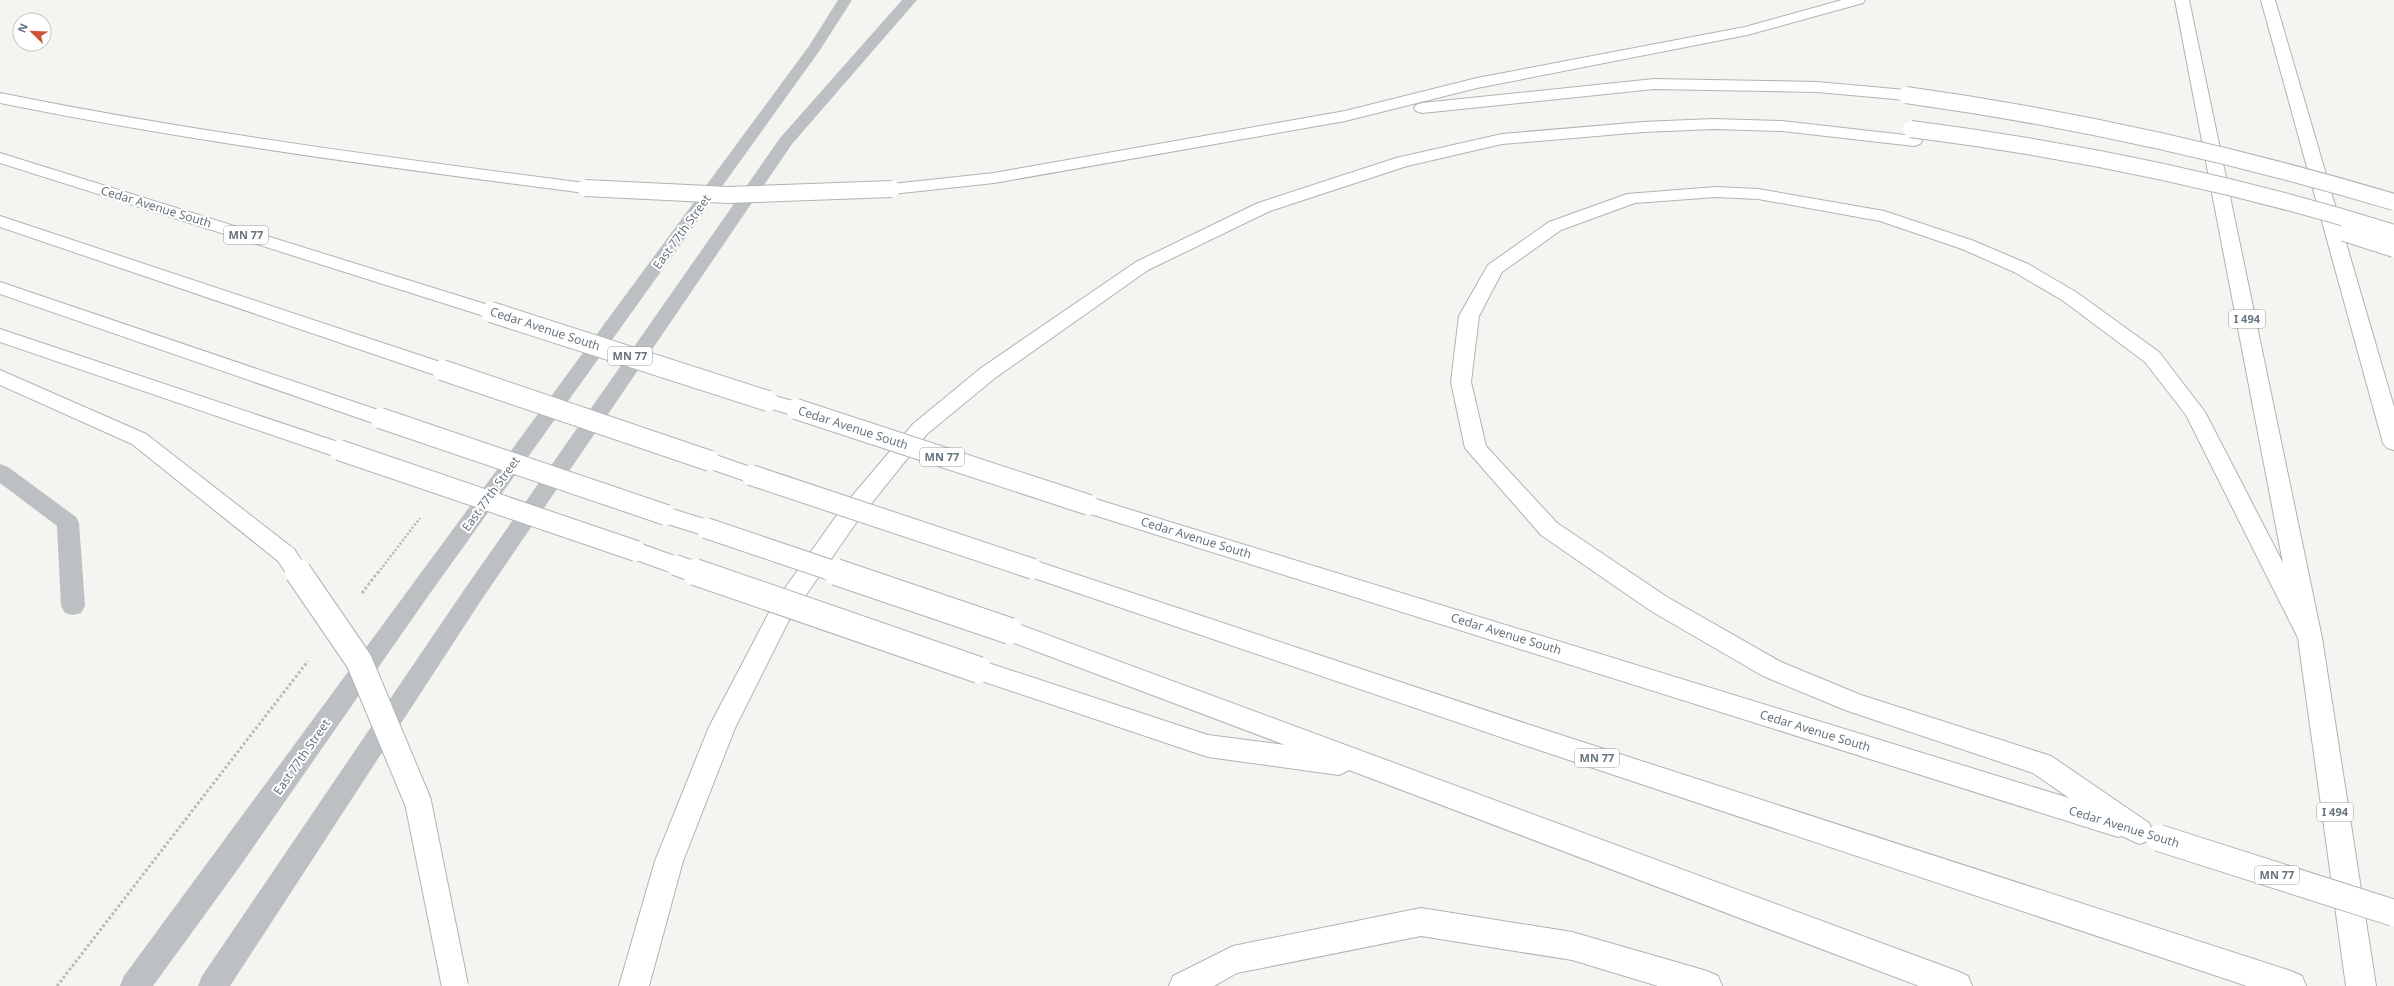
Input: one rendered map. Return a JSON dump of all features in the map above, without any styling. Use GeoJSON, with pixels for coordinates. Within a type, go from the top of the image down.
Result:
{"type":"FeatureCollection","features":[{"type":"Feature","properties":{"kind":"highway"},"geometry":{"type":"LineString","coordinates":[[0,98],[64,111],[376,161],[585,188],[728,195],[892,189],[994,178],[1345,116],[1477,83],[1747,31],[1858,0]]}},
{"type":"Feature","properties":{"kind":"highway","name":"I 494"},"geometry":{"type":"LineString","coordinates":[[2182,0],[2310,638],[2361,986]]}},
{"type":"Feature","properties":{"kind":"highway"},"geometry":{"type":"LineString","coordinates":[[2268,0],[2394,442]]}},
{"type":"Feature","properties":{"kind":"highway"},"geometry":{"type":"LineString","coordinates":[[1345,116],[1654,84],[1817,87],[1906,95],[2050,116],[2167,140],[2269,165],[2394,202]]}},
{"type":"Feature","properties":{"kind":"highway"},"geometry":{"type":"LineString","coordinates":[[634,986],[669,861],[722,727],[781,612],[850,514],[920,429],[988,373],[1142,266],[1264,207],[1402,162],[1502,139],[1566,132],[1713,124],[1782,126],[2016,142],[2185,174],[2282,198],[2394,233]]}},
{"type":"Feature","properties":{"kind":"highway"},"geometry":{"type":"LineString","coordinates":[[1912,135],[2191,190],[2280,212],[2394,249]]}},
{"type":"Feature","properties":{"kind":"highway","name":"Cedar Avenue South"},"geometry":{"type":"LineString","coordinates":[[0,158],[796,409],[1089,505],[2149,835],[2394,913]]}},
{"type":"Feature","properties":{"kind":"highway"},"geometry":{"type":"LineString","coordinates":[[2149,835],[2042,764],[1854,703],[1772,669],[1660,604],[1549,529],[1476,448],[1461,382],[1469,316],[1495,269],[1556,226],[1634,198],[1716,192],[1758,194],[1804,200],[1884,216],[1968,245],[2021,268],[2070,296],[2152,357],[2186,400],[2195,412],[2310,638]]}},
{"type":"Feature","properties":{"kind":"highway","name":"MN 77"},"geometry":{"type":"LineString","coordinates":[[0,221],[1530,736],[2291,986]]}},
{"type":"Feature","properties":{"kind":"highway"},"geometry":{"type":"LineString","coordinates":[[0,288],[1010,631],[1957,986]]}},
{"type":"Feature","properties":{"kind":"highway"},"geometry":{"type":"LineString","coordinates":[[0,335],[675,564],[980,670],[1208,746],[1380,770]]}},
{"type":"Feature","properties":{"kind":"highway"},"geometry":{"type":"LineString","coordinates":[[0,377],[139,440],[286,555],[359,661],[418,802],[455,986]]}},
{"type":"Feature","properties":{"kind":"highway"},"geometry":{"type":"LineString","coordinates":[[1184,986],[1234,960],[1421,922],[1572,946],[1707,986]]}},
{"type":"Feature","properties":{"kind":"street","name":"East 77th Street"},"geometry":{"type":"LineString","coordinates":[[135,986],[228,860],[418,593],[662,260],[815,47],[845,0]]}},
{"type":"Feature","properties":{"kind":"street"},"geometry":{"type":"LineString","coordinates":[[213,986],[472,596],[786,140],[910,0]]}},
{"type":"Feature","properties":{"kind":"street"},"geometry":{"type":"LineString","coordinates":[[0,472],[68,523],[73,606]]}},
{"type":"Feature","properties":{"kind":"path"},"geometry":{"type":"LineString","coordinates":[[57,986],[216,779]]}}]}
